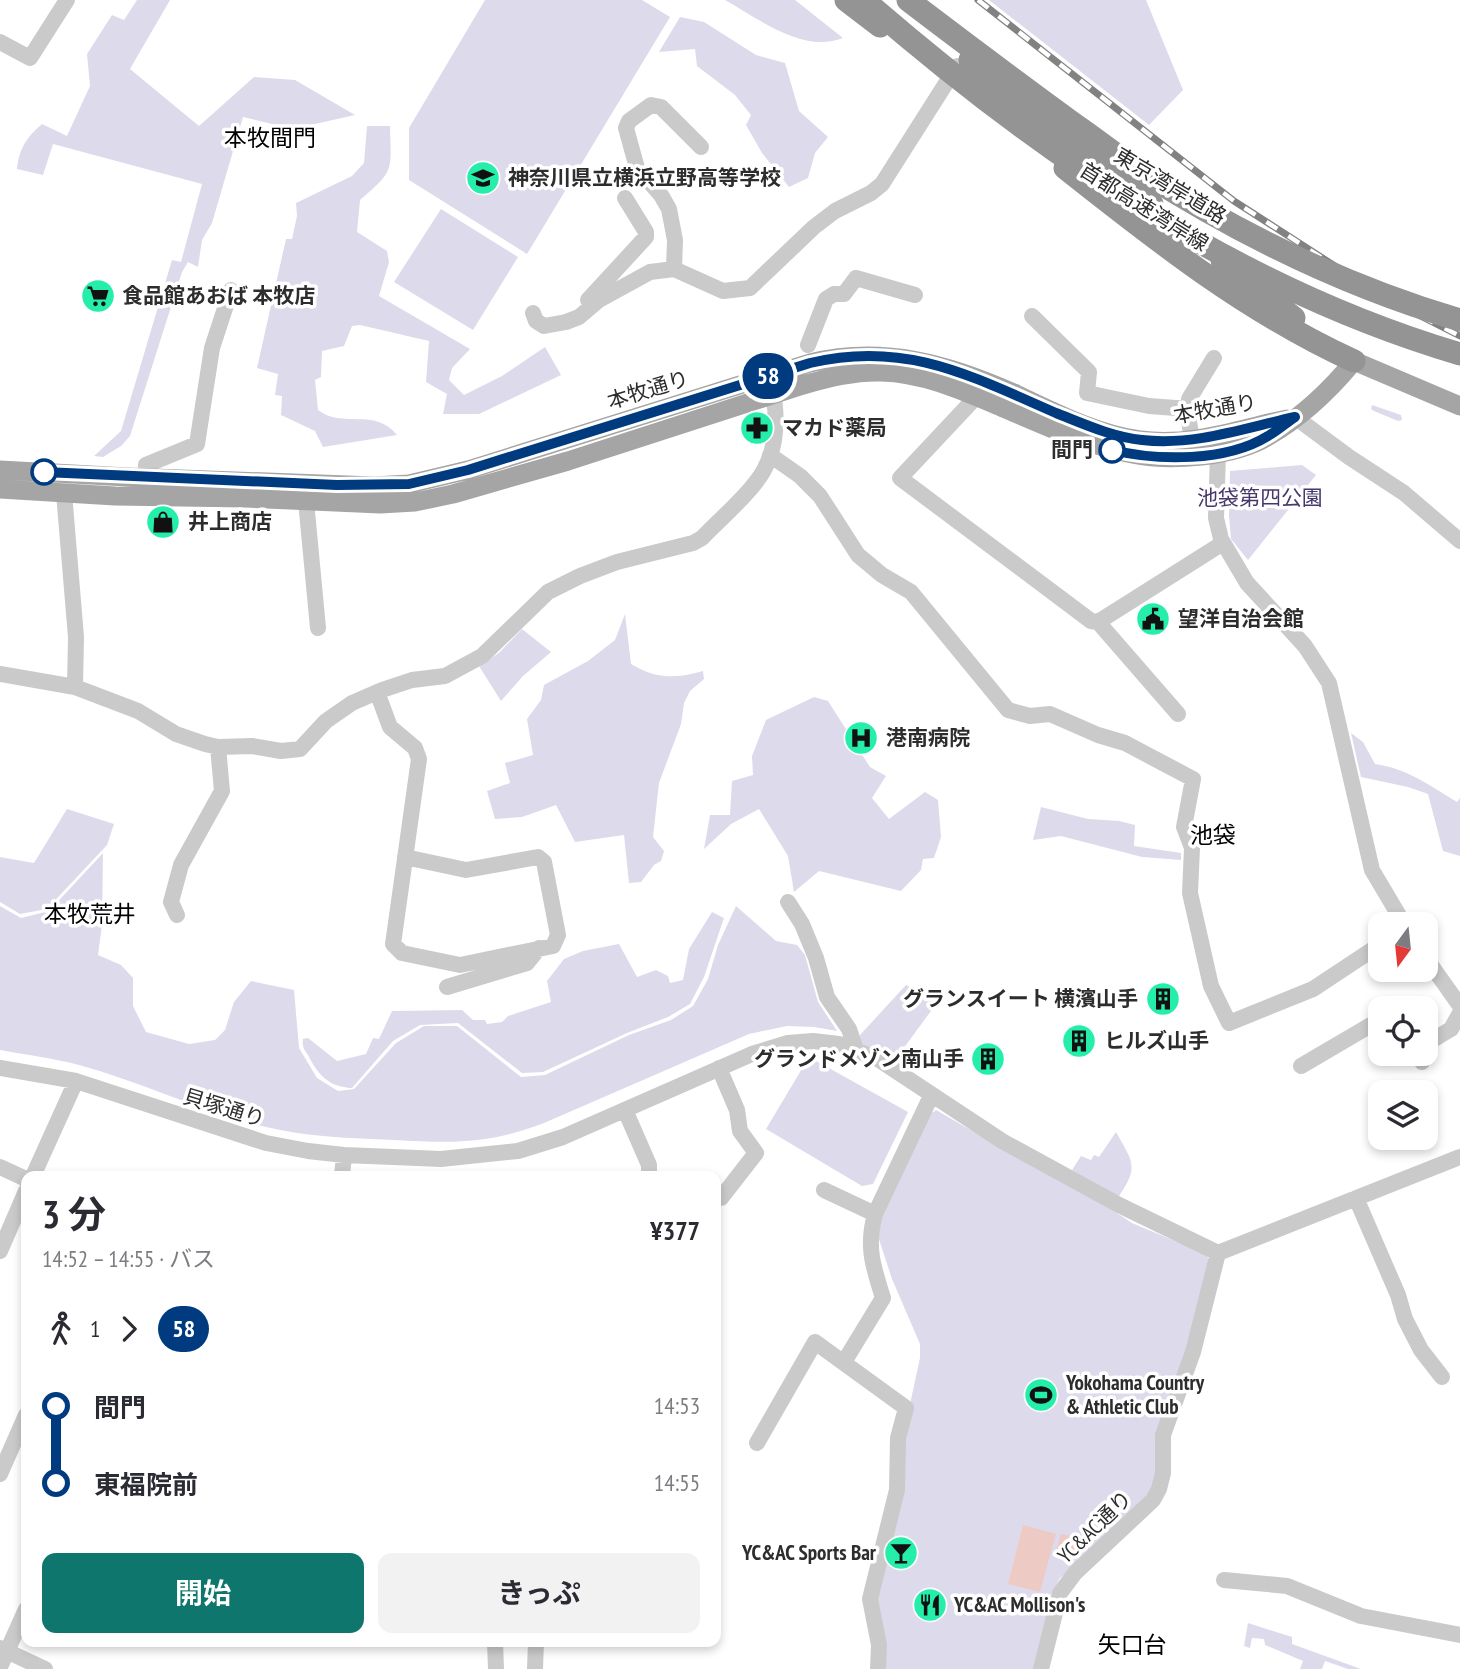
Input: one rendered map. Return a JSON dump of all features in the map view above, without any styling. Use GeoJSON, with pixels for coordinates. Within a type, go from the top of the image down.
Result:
{"type":"FeatureCollection","features":[{"type":"Feature","properties":{"kind":"highway","name":"東京湾岸道路"},"geometry":{"type":"LineString","coordinates":[[846,0],[1165,247],[1233,295],[1317,344],[1354,361]]}},
{"type":"Feature","properties":{"kind":"highway","name":"首都高速湾岸線"},"geometry":{"type":"LineString","coordinates":[[864,0],[937,64],[1140,208],[1206,247],[1296,292],[1386,329],[1460,353]]}},
{"type":"Feature","properties":{"kind":"highway","name":"東京湾岸道路"},"geometry":{"type":"LineString","coordinates":[[872,0],[993,97],[1148,209],[1208,244],[1325,300],[1460,353]]}},
{"type":"Feature","properties":{"kind":"highway","name":"東京湾岸道路"},"geometry":{"type":"LineString","coordinates":[[896,0],[1291,315],[1317,344]]}},
{"type":"Feature","properties":{"kind":"highway","name":"東京湾岸道路"},"geometry":{"type":"LineString","coordinates":[[908,0],[1138,169],[1199,206],[1275,247],[1353,284],[1418,308],[1460,318]]}},
{"type":"Feature","properties":{"kind":"highway","name":"首都高速湾岸線"},"geometry":{"type":"LineString","coordinates":[[914,0],[1068,115],[1185,193],[1314,261],[1460,318]]}},
{"type":"Feature","properties":{"kind":"main road","name":"本牧通り"},"geometry":{"type":"LineString","coordinates":[[0,470],[68,467],[145,487],[306,501],[380,504],[415,502],[453,494],[568,461],[771,385],[817,361],[864,354],[910,359],[976,377],[1091,427],[1121,437],[1150,441],[1227,435],[1295,417]]}},
{"type":"Feature","properties":{"kind":"main road","name":"本牧通り"},"geometry":{"type":"LineString","coordinates":[[0,489],[64,493],[145,487],[409,484],[771,385],[882,372],[940,383],[977,396],[1065,435],[1112,450],[1156,457],[1218,453],[1267,437],[1325,394],[1354,361]]}},
{"type":"Feature","properties":{"kind":"main road"},"geometry":{"type":"LineString","coordinates":[[1354,361],[1460,406]]}},
{"type":"Feature","properties":{"kind":"street"},"geometry":{"type":"LineString","coordinates":[[0,43],[30,58],[67,0]]}},
{"type":"Feature","properties":{"kind":"street"},"geometry":{"type":"LineString","coordinates":[[533,313],[536,321],[544,326],[566,322],[579,317],[599,300],[650,272],[674,269],[723,291],[750,288],[814,227],[835,211],[871,193],[882,184],[965,55]]}},
{"type":"Feature","properties":{"kind":"street"},"geometry":{"type":"LineString","coordinates":[[674,269],[675,240],[669,209],[661,195],[637,168],[626,128],[629,121],[651,105],[661,107],[701,147]]}},
{"type":"Feature","properties":{"kind":"street"},"geometry":{"type":"LineString","coordinates":[[566,322],[646,237],[646,232],[625,198]]}},
{"type":"Feature","properties":{"kind":"street"},"geometry":{"type":"LineString","coordinates":[[808,345],[826,299],[834,294],[844,294],[856,278],[915,295]]}},
{"type":"Feature","properties":{"kind":"street"},"geometry":{"type":"LineString","coordinates":[[145,487],[146,465],[197,444],[212,348],[231,290]]}},
{"type":"Feature","properties":{"kind":"street"},"geometry":{"type":"LineString","coordinates":[[1032,316],[1089,372],[1087,393],[1149,406],[1189,409]]}},
{"type":"Feature","properties":{"kind":"street"},"geometry":{"type":"LineString","coordinates":[[1192,439],[1189,399],[1214,358]]}},
{"type":"Feature","properties":{"kind":"street"},"geometry":{"type":"LineString","coordinates":[[0,674],[75,687],[138,711],[176,734],[218,747],[252,746],[281,751],[300,749],[326,721],[352,704],[412,680],[444,676],[482,656],[548,592],[580,576],[702,538],[764,471],[770,455],[776,416],[771,385]]}},
{"type":"Feature","properties":{"kind":"street"},"geometry":{"type":"LineString","coordinates":[[977,396],[900,478],[1091,621],[1098,622],[1223,543]]}},
{"type":"Feature","properties":{"kind":"street"},"geometry":{"type":"LineString","coordinates":[[1295,417],[1404,493],[1460,541]]}},
{"type":"Feature","properties":{"kind":"street"},"geometry":{"type":"LineString","coordinates":[[1218,453],[1216,518],[1223,543],[1247,583],[1305,646],[1329,683],[1372,870],[1397,912]]}},
{"type":"Feature","properties":{"kind":"street"},"geometry":{"type":"LineString","coordinates":[[770,455],[800,476],[820,496],[858,555],[882,575],[911,592],[1008,710],[1030,716],[1050,713],[1098,735],[1125,743],[1193,779],[1184,827],[1192,848],[1189,893],[1211,986],[1229,1023],[1313,989],[1368,953]]}},
{"type":"Feature","properties":{"kind":"street"},"geometry":{"type":"LineString","coordinates":[[64,493],[76,637],[75,687]]}},
{"type":"Feature","properties":{"kind":"street"},"geometry":{"type":"LineString","coordinates":[[306,501],[318,628]]}},
{"type":"Feature","properties":{"kind":"street"},"geometry":{"type":"LineString","coordinates":[[1098,622],[1178,715]]}},
{"type":"Feature","properties":{"kind":"street"},"geometry":{"type":"LineString","coordinates":[[377,692],[390,727],[415,748],[419,759],[405,858],[393,944],[402,953],[460,965],[553,946],[558,935],[544,862],[538,857],[466,870],[405,858]]}},
{"type":"Feature","properties":{"kind":"street"},"geometry":{"type":"LineString","coordinates":[[177,915],[171,902],[181,865],[222,791],[218,747]]}},
{"type":"Feature","properties":{"kind":"street"},"geometry":{"type":"LineString","coordinates":[[788,902],[802,924],[816,958],[827,997],[849,1029],[856,1050]]}},
{"type":"Feature","properties":{"kind":"street"},"geometry":{"type":"LineString","coordinates":[[447,986],[527,963],[540,948]]}},
{"type":"Feature","properties":{"kind":"street"},"geometry":{"type":"LineString","coordinates":[[1438,975],[1460,1006]]}},
{"type":"Feature","properties":{"kind":"street"},"geometry":{"type":"LineString","coordinates":[[1438,1037],[1451,1029],[1460,1013]]}},
{"type":"Feature","properties":{"kind":"street"},"geometry":{"type":"LineString","coordinates":[[1301,1066],[1368,1027]]}},
{"type":"Feature","properties":{"kind":"street","name":"貝塚通り"},"geometry":{"type":"LineString","coordinates":[[0,1068],[76,1082],[234,1134],[308,1151],[442,1159],[518,1152],[562,1137],[752,1054],[788,1043],[813,1041],[839,1044],[878,1059],[1002,1141],[1119,1205],[1218,1253]]}},
{"type":"Feature","properties":{"kind":"street"},"geometry":{"type":"LineString","coordinates":[[719,1068],[737,1110],[740,1131],[757,1153],[721,1198]]}},
{"type":"Feature","properties":{"kind":"street"},"geometry":{"type":"LineString","coordinates":[[35,1171],[76,1082]]}},
{"type":"Feature","properties":{"kind":"street"},"geometry":{"type":"LineString","coordinates":[[844,1362],[883,1298],[870,1255],[869,1243],[874,1214],[931,1096]]}},
{"type":"Feature","properties":{"kind":"street"},"geometry":{"type":"LineString","coordinates":[[625,1110],[649,1171]]}},
{"type":"Feature","properties":{"kind":"street"},"geometry":{"type":"LineString","coordinates":[[342,1171],[344,1155]]}},
{"type":"Feature","properties":{"kind":"street"},"geometry":{"type":"LineString","coordinates":[[1218,1253],[1460,1157]]}},
{"type":"Feature","properties":{"kind":"street"},"geometry":{"type":"LineString","coordinates":[[442,1159],[443,1171]]}},
{"type":"Feature","properties":{"kind":"street"},"geometry":{"type":"LineString","coordinates":[[0,1167],[21,1177]]}},
{"type":"Feature","properties":{"kind":"street"},"geometry":{"type":"LineString","coordinates":[[824,1190],[874,1214]]}},
{"type":"Feature","properties":{"kind":"street"},"geometry":{"type":"LineString","coordinates":[[1356,1198],[1398,1295],[1405,1319],[1421,1350],[1442,1377]]}},
{"type":"Feature","properties":{"kind":"street"},"geometry":{"type":"LineString","coordinates":[[0,1251],[21,1203]]}},
{"type":"Feature","properties":{"kind":"street","name":"YC&AC通り"},"geometry":{"type":"LineString","coordinates":[[1041,1669],[1060,1593],[1075,1573],[1153,1500],[1159,1489],[1163,1473],[1163,1435],[1193,1352],[1218,1253]]}},
{"type":"Feature","properties":{"kind":"street"},"geometry":{"type":"LineString","coordinates":[[757,1443],[815,1342],[906,1408],[898,1438],[897,1490],[870,1599],[879,1645],[878,1669]]}},
{"type":"Feature","properties":{"kind":"street"},"geometry":{"type":"LineString","coordinates":[[0,1474],[21,1426]]}},
{"type":"Feature","properties":{"kind":"street"},"geometry":{"type":"LineString","coordinates":[[1224,1580],[1287,1586],[1361,1616],[1460,1635]]}},
{"type":"Feature","properties":{"kind":"street"},"geometry":{"type":"LineString","coordinates":[[0,1667],[3,1650],[21,1618]]}},
{"type":"Feature","properties":{"kind":"street"},"geometry":{"type":"LineString","coordinates":[[495,1647],[496,1669]]}},
{"type":"Feature","properties":{"kind":"street"},"geometry":{"type":"LineString","coordinates":[[535,1669],[536,1647]]}},
{"type":"Feature","properties":{"kind":"street"},"geometry":{"type":"LineString","coordinates":[[3,1650],[46,1669]]}},
{"type":"Feature","properties":{"kind":"green space"},"geometry":{"type":"Polygon","coordinates":[[[137,0],[170,0],[130,69],[199,126],[254,77],[295,80],[355,115],[293,129],[243,117],[212,223],[202,240],[198,267],[188,262],[182,272],[130,436],[121,446],[103,457],[94,456],[121,431],[172,260],[181,262],[202,184],[53,144],[43,175],[17,169],[25,144],[42,124],[67,136],[90,86],[87,54],[112,15],[124,20],[137,0]]]}},
{"type":"Feature","properties":{"kind":"green space"},"geometry":{"type":"Polygon","coordinates":[[[485,0],[642,0],[670,17],[527,254],[409,180],[409,128],[485,0]]]}},
{"type":"Feature","properties":{"kind":"green space"},"geometry":{"type":"Polygon","coordinates":[[[725,0],[795,0],[843,38],[828,42],[797,38],[767,25],[725,0]]]}},
{"type":"Feature","properties":{"kind":"green space"},"geometry":{"type":"Polygon","coordinates":[[[989,0],[1146,0],[1183,90],[1149,125],[989,0]]]}},
{"type":"Feature","properties":{"kind":"green space"},"geometry":{"type":"Polygon","coordinates":[[[680,17],[704,22],[756,55],[785,63],[799,111],[828,137],[815,153],[808,178],[789,187],[762,153],[746,125],[751,115],[735,95],[697,66],[695,49],[659,52],[680,17]]]}},
{"type":"Feature","properties":{"kind":"green space"},"geometry":{"type":"Polygon","coordinates":[[[367,126],[390,126],[391,152],[388,169],[380,182],[360,200],[357,232],[387,251],[389,262],[379,296],[470,349],[452,368],[449,380],[464,395],[502,376],[545,347],[561,375],[479,414],[443,414],[447,394],[426,382],[429,341],[360,325],[352,326],[344,346],[322,351],[321,377],[315,380],[318,410],[337,418],[379,422],[397,435],[323,447],[315,431],[281,415],[282,396],[275,395],[278,374],[257,368],[286,239],[292,239],[297,216],[296,203],[352,176],[364,163],[367,126]]]}},
{"type":"Feature","properties":{"kind":"green space"},"geometry":{"type":"Polygon","coordinates":[[[441,209],[518,257],[473,330],[394,282],[441,209]]]}},
{"type":"Feature","properties":{"kind":"green space"},"geometry":{"type":"Polygon","coordinates":[[[1372,405],[1401,415],[1402,420],[1398,421],[1374,411],[1371,409],[1372,405]]]}},
{"type":"Feature","properties":{"kind":"green space","name":"池袋第四公園"},"geometry":{"type":"Polygon","coordinates":[[[1302,465],[1316,475],[1248,560],[1231,539],[1230,471],[1302,465]]]}},
{"type":"Feature","properties":{"kind":"green space"},"geometry":{"type":"Polygon","coordinates":[[[625,614],[631,664],[649,673],[666,676],[703,671],[704,679],[690,691],[684,703],[681,724],[659,783],[653,837],[664,851],[661,861],[654,865],[641,882],[629,883],[624,835],[575,842],[556,805],[522,817],[495,819],[487,791],[510,783],[505,763],[533,755],[527,719],[541,700],[544,685],[588,661],[615,640],[625,614]]]}},
{"type":"Feature","properties":{"kind":"green space"},"geometry":{"type":"Polygon","coordinates":[[[522,629],[551,652],[523,676],[501,701],[479,666],[499,653],[522,629]]]}},
{"type":"Feature","properties":{"kind":"green space"},"geometry":{"type":"Polygon","coordinates":[[[814,697],[828,701],[870,767],[886,776],[872,798],[889,819],[925,792],[938,800],[941,837],[934,858],[923,859],[921,870],[901,891],[819,871],[794,892],[788,856],[759,809],[731,824],[704,849],[710,815],[730,815],[732,781],[753,775],[752,756],[766,720],[814,697]]]}},
{"type":"Feature","properties":{"kind":"green space"},"geometry":{"type":"Polygon","coordinates":[[[1351,733],[1363,742],[1375,764],[1408,774],[1457,802],[1460,798],[1460,856],[1443,851],[1428,794],[1361,777],[1351,733]]]}},
{"type":"Feature","properties":{"kind":"green space"},"geometry":{"type":"Polygon","coordinates":[[[1041,807],[1088,819],[1135,825],[1134,846],[1181,853],[1181,860],[1142,857],[1061,836],[1033,840],[1041,807]]]}},
{"type":"Feature","properties":{"kind":"green space"},"geometry":{"type":"Polygon","coordinates":[[[67,809],[114,824],[107,845],[47,909],[20,914],[0,902],[0,857],[34,863],[67,809]]]}},
{"type":"Feature","properties":{"kind":"green space"},"geometry":{"type":"Polygon","coordinates":[[[103,853],[102,925],[98,955],[121,965],[133,978],[133,1006],[146,1032],[189,1044],[215,1040],[225,1030],[234,1002],[251,981],[294,990],[299,1048],[317,1078],[338,1091],[354,1089],[396,1043],[424,1026],[457,1026],[521,1077],[545,1075],[629,1035],[671,1020],[693,1006],[708,979],[718,945],[736,906],[776,941],[797,945],[805,955],[818,1002],[837,1031],[787,1026],[749,1034],[544,1123],[487,1139],[434,1142],[361,1139],[266,1127],[79,1065],[0,1050],[0,906],[21,918],[49,911],[103,853]]]}},
{"type":"Feature","properties":{"kind":"green space"},"geometry":{"type":"Polygon","coordinates":[[[712,912],[724,918],[704,977],[690,1004],[668,1017],[543,1072],[522,1073],[458,1023],[420,1025],[393,1041],[352,1088],[325,1079],[304,1048],[303,1039],[308,1038],[337,1061],[366,1054],[373,1038],[379,1039],[392,1011],[462,1010],[473,1020],[485,1020],[487,1024],[502,1022],[508,1016],[551,1002],[547,981],[564,959],[583,951],[619,944],[637,977],[656,970],[668,976],[670,983],[683,980],[689,949],[712,912]]]}},
{"type":"Feature","properties":{"kind":"green space"},"geometry":{"type":"Polygon","coordinates":[[[906,985],[939,1000],[895,1060],[860,1045],[860,1035],[906,985]]]}},
{"type":"Feature","properties":{"kind":"green space"},"geometry":{"type":"Polygon","coordinates":[[[809,1057],[908,1112],[873,1184],[862,1186],[766,1129],[809,1057]]]}},
{"type":"Feature","properties":{"kind":"green space","name":"Yokohama Country & Athletic Club"},"geometry":{"type":"Polygon","coordinates":[[[936,1110],[1088,1194],[1132,1223],[1206,1254],[1210,1262],[1150,1496],[1084,1560],[1060,1578],[1048,1600],[1036,1669],[885,1669],[875,1591],[920,1358],[920,1344],[892,1279],[875,1227],[926,1117],[936,1110]]]}},
{"type":"Feature","properties":{"kind":"green space"},"geometry":{"type":"Polygon","coordinates":[[[1116,1132],[1132,1166],[1129,1180],[1117,1199],[1072,1170],[1081,1156],[1091,1160],[1094,1155],[1099,1157],[1116,1132]]]}},
{"type":"Feature","properties":{"kind":"green space"},"geometry":{"type":"Polygon","coordinates":[[[1248,1623],[1292,1637],[1292,1644],[1361,1669],[1348,1669],[1325,1661],[1322,1669],[1300,1669],[1303,1661],[1265,1645],[1264,1639],[1252,1638],[1250,1648],[1244,1646],[1248,1623]]]}},
{"type":"Feature","properties":{"kind":"shaded area"},"geometry":{"type":"Polygon","coordinates":[[[1023,1525],[1056,1534],[1040,1592],[1008,1584],[1023,1525]]]}},
{"type":"Feature","properties":{"kind":"shaded area"},"geometry":{"type":"Polygon","coordinates":[[[1061,1534],[1079,1538],[1075,1555],[1056,1551],[1061,1534]]]}},
{"type":"Feature","properties":{"kind":"railway"},"geometry":{"type":"LineString","coordinates":[[978,0],[1234,201],[1383,297],[1460,336]]}},
{"type":"Feature","properties":{"kind":"bus line","name":"58"},"geometry":{"type":"LineString","coordinates":[[44,472],[337,485],[409,484],[468,470],[810,363],[864,354],[910,359],[976,377],[1091,427],[1121,437],[1173,441],[1227,435],[1295,417],[1267,437],[1218,453],[1156,457],[1112,450]]}},
{"type":"Feature","properties":{"kind":"place","name":"神奈川県立横浜立野高等学校"},"geometry":{"type":"Point","coordinates":[483,178]}},
{"type":"Feature","properties":{"kind":"place","name":"食品館あおば 本牧店"},"geometry":{"type":"Point","coordinates":[98,296]}},
{"type":"Feature","properties":{"kind":"place","name":"マカド薬局"},"geometry":{"type":"Point","coordinates":[757,428]}},
{"type":"Feature","properties":{"kind":"place","name":"間門"},"geometry":{"type":"Point","coordinates":[1112,450]}},
{"type":"Feature","properties":{"kind":"place","name":"井上商店"},"geometry":{"type":"Point","coordinates":[163,522]}},
{"type":"Feature","properties":{"kind":"place","name":"望洋自治会館"},"geometry":{"type":"Point","coordinates":[1153,619]}},
{"type":"Feature","properties":{"kind":"place","name":"港南病院"},"geometry":{"type":"Point","coordinates":[861,738]}},
{"type":"Feature","properties":{"kind":"place","name":"グランスイート 横濱山手"},"geometry":{"type":"Point","coordinates":[1163,999]}},
{"type":"Feature","properties":{"kind":"place","name":"ヒルズ山手"},"geometry":{"type":"Point","coordinates":[1079,1041]}},
{"type":"Feature","properties":{"kind":"place","name":"グランドメゾン南山手"},"geometry":{"type":"Point","coordinates":[988,1059]}},
{"type":"Feature","properties":{"kind":"place","name":"Yokohama Country & Athletic Club"},"geometry":{"type":"Point","coordinates":[1041,1395]}},
{"type":"Feature","properties":{"kind":"place","name":"YC&AC Sports Bar"},"geometry":{"type":"Point","coordinates":[901,1553]}},
{"type":"Feature","properties":{"kind":"place","name":"YC&AC Mollison's"},"geometry":{"type":"Point","coordinates":[930,1605]}},
{"type":"Feature","properties":{"kind":"district","name":"本牧間門"},"geometry":{"type":"Point","coordinates":[270,138]}},
{"type":"Feature","properties":{"kind":"district","name":"池袋"},"geometry":{"type":"Point","coordinates":[1213,835]}},
{"type":"Feature","properties":{"kind":"district","name":"本牧荒井"},"geometry":{"type":"Point","coordinates":[90,914]}},
{"type":"Feature","properties":{"kind":"district","name":"矢口台"},"geometry":{"type":"Point","coordinates":[1132,1645]}}]}
